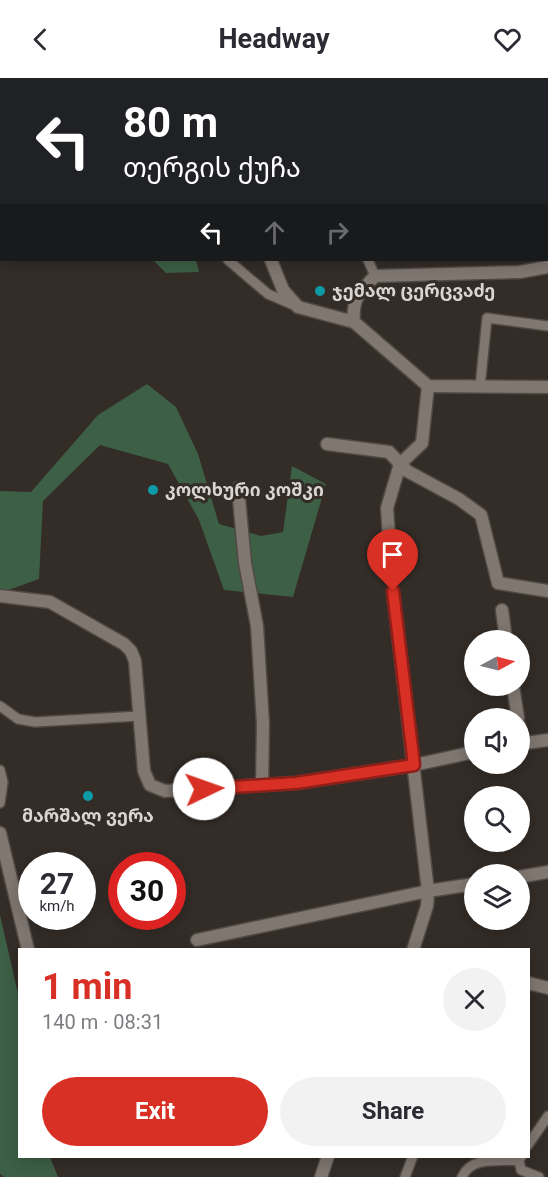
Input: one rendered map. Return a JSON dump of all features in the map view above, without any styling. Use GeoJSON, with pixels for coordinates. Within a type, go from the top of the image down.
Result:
{"type":"FeatureCollection","features":[{"type":"Feature","properties":{"kind":"street"},"geometry":{"type":"LineString","coordinates":[[271,261],[283,290],[298,306],[354,322],[428,386],[548,387]]}},
{"type":"Feature","properties":{"kind":"street"},"geometry":{"type":"LineString","coordinates":[[354,322],[353,307],[359,293],[375,276],[520,272],[548,267]]}},
{"type":"Feature","properties":{"kind":"street"},"geometry":{"type":"LineString","coordinates":[[414,948],[427,906],[428,891],[393,585],[387,508],[400,464],[422,443],[428,386]]}},
{"type":"Feature","properties":{"kind":"street"},"geometry":{"type":"LineString","coordinates":[[327,444],[389,452],[407,471],[459,499],[481,515],[498,582],[548,591]]}},
{"type":"Feature","properties":{"kind":"street"},"geometry":{"type":"LineString","coordinates":[[238,488],[244,563],[257,626],[263,724],[262,785]]}},
{"type":"Feature","properties":{"kind":"street"},"geometry":{"type":"LineString","coordinates":[[0,596],[50,602],[124,644],[131,651],[135,661],[144,771],[150,785],[165,791],[296,783],[414,765],[464,754]]}},
{"type":"Feature","properties":{"kind":"street"},"geometry":{"type":"LineString","coordinates":[[502,610],[505,630]]}},
{"type":"Feature","properties":{"kind":"street"},"geometry":{"type":"LineString","coordinates":[[530,743],[548,740]]}},
{"type":"Feature","properties":{"kind":"street"},"geometry":{"type":"LineString","coordinates":[[0,834],[28,948]]}},
{"type":"Feature","properties":{"kind":"street"},"geometry":{"type":"LineString","coordinates":[[530,875],[548,872]]}},
{"type":"Feature","properties":{"kind":"street"},"geometry":{"type":"LineString","coordinates":[[197,940],[428,891],[464,886]]}},
{"type":"Feature","properties":{"kind":"street"},"geometry":{"type":"LineString","coordinates":[[530,984],[548,988]]}},
{"type":"Feature","properties":{"kind":"street"},"geometry":{"type":"LineString","coordinates":[[321,1177],[327,1158]]}},
{"type":"Feature","properties":{"kind":"lane"},"geometry":{"type":"LineString","coordinates":[[229,261],[268,294],[298,306]]}},
{"type":"Feature","properties":{"kind":"lane"},"geometry":{"type":"LineString","coordinates":[[368,261],[375,276]]}},
{"type":"Feature","properties":{"kind":"lane"},"geometry":{"type":"LineString","coordinates":[[480,387],[487,318],[548,326]]}},
{"type":"Feature","properties":{"kind":"lane"},"geometry":{"type":"LineString","coordinates":[[0,706],[18,719],[35,722],[140,716]]}},
{"type":"Feature","properties":{"kind":"lane"},"geometry":{"type":"LineString","coordinates":[[0,770],[3,782],[0,803]]}},
{"type":"Feature","properties":{"kind":"lane"},"geometry":{"type":"LineString","coordinates":[[530,1142],[548,1116]]}},
{"type":"Feature","properties":{"kind":"lane"},"geometry":{"type":"LineString","coordinates":[[405,1177],[412,1158]]}},
{"type":"Feature","properties":{"kind":"lane"},"geometry":{"type":"LineString","coordinates":[[462,1177],[474,1164],[520,1158],[520,1170],[539,1177]]}},
{"type":"Feature","properties":{"kind":"green space"},"geometry":{"type":"Polygon","coordinates":[[[154,261],[196,261],[199,272],[166,273],[154,261]]]}},
{"type":"Feature","properties":{"kind":"green space"},"geometry":{"type":"Polygon","coordinates":[[[147,384],[176,407],[198,454],[219,524],[261,536],[283,532],[292,466],[326,484],[293,597],[224,590],[199,520],[168,464],[100,445],[43,501],[39,579],[0,593],[0,491],[31,492],[98,415],[147,384]]]}},
{"type":"Feature","properties":{"kind":"green space"},"geometry":{"type":"Polygon","coordinates":[[[0,915],[18,994],[18,1158],[50,1158],[58,1177],[4,1177],[0,1174],[0,915]]]}},
{"type":"Feature","properties":{"kind":"place","name":"ჯემალ ცერცვაძე"},"geometry":{"type":"Point","coordinates":[320,291]}},
{"type":"Feature","properties":{"kind":"place","name":"კოლხური კოშკი"},"geometry":{"type":"Point","coordinates":[153,490]}},
{"type":"Feature","properties":{"kind":"place","name":"მარშალ ვერა"},"geometry":{"type":"Point","coordinates":[88,796]}},
{"type":"Feature","properties":{"kind":"route"},"geometry":{"type":"LineString","coordinates":[[204,789],[296,783],[414,765],[393,591]]}}]}
